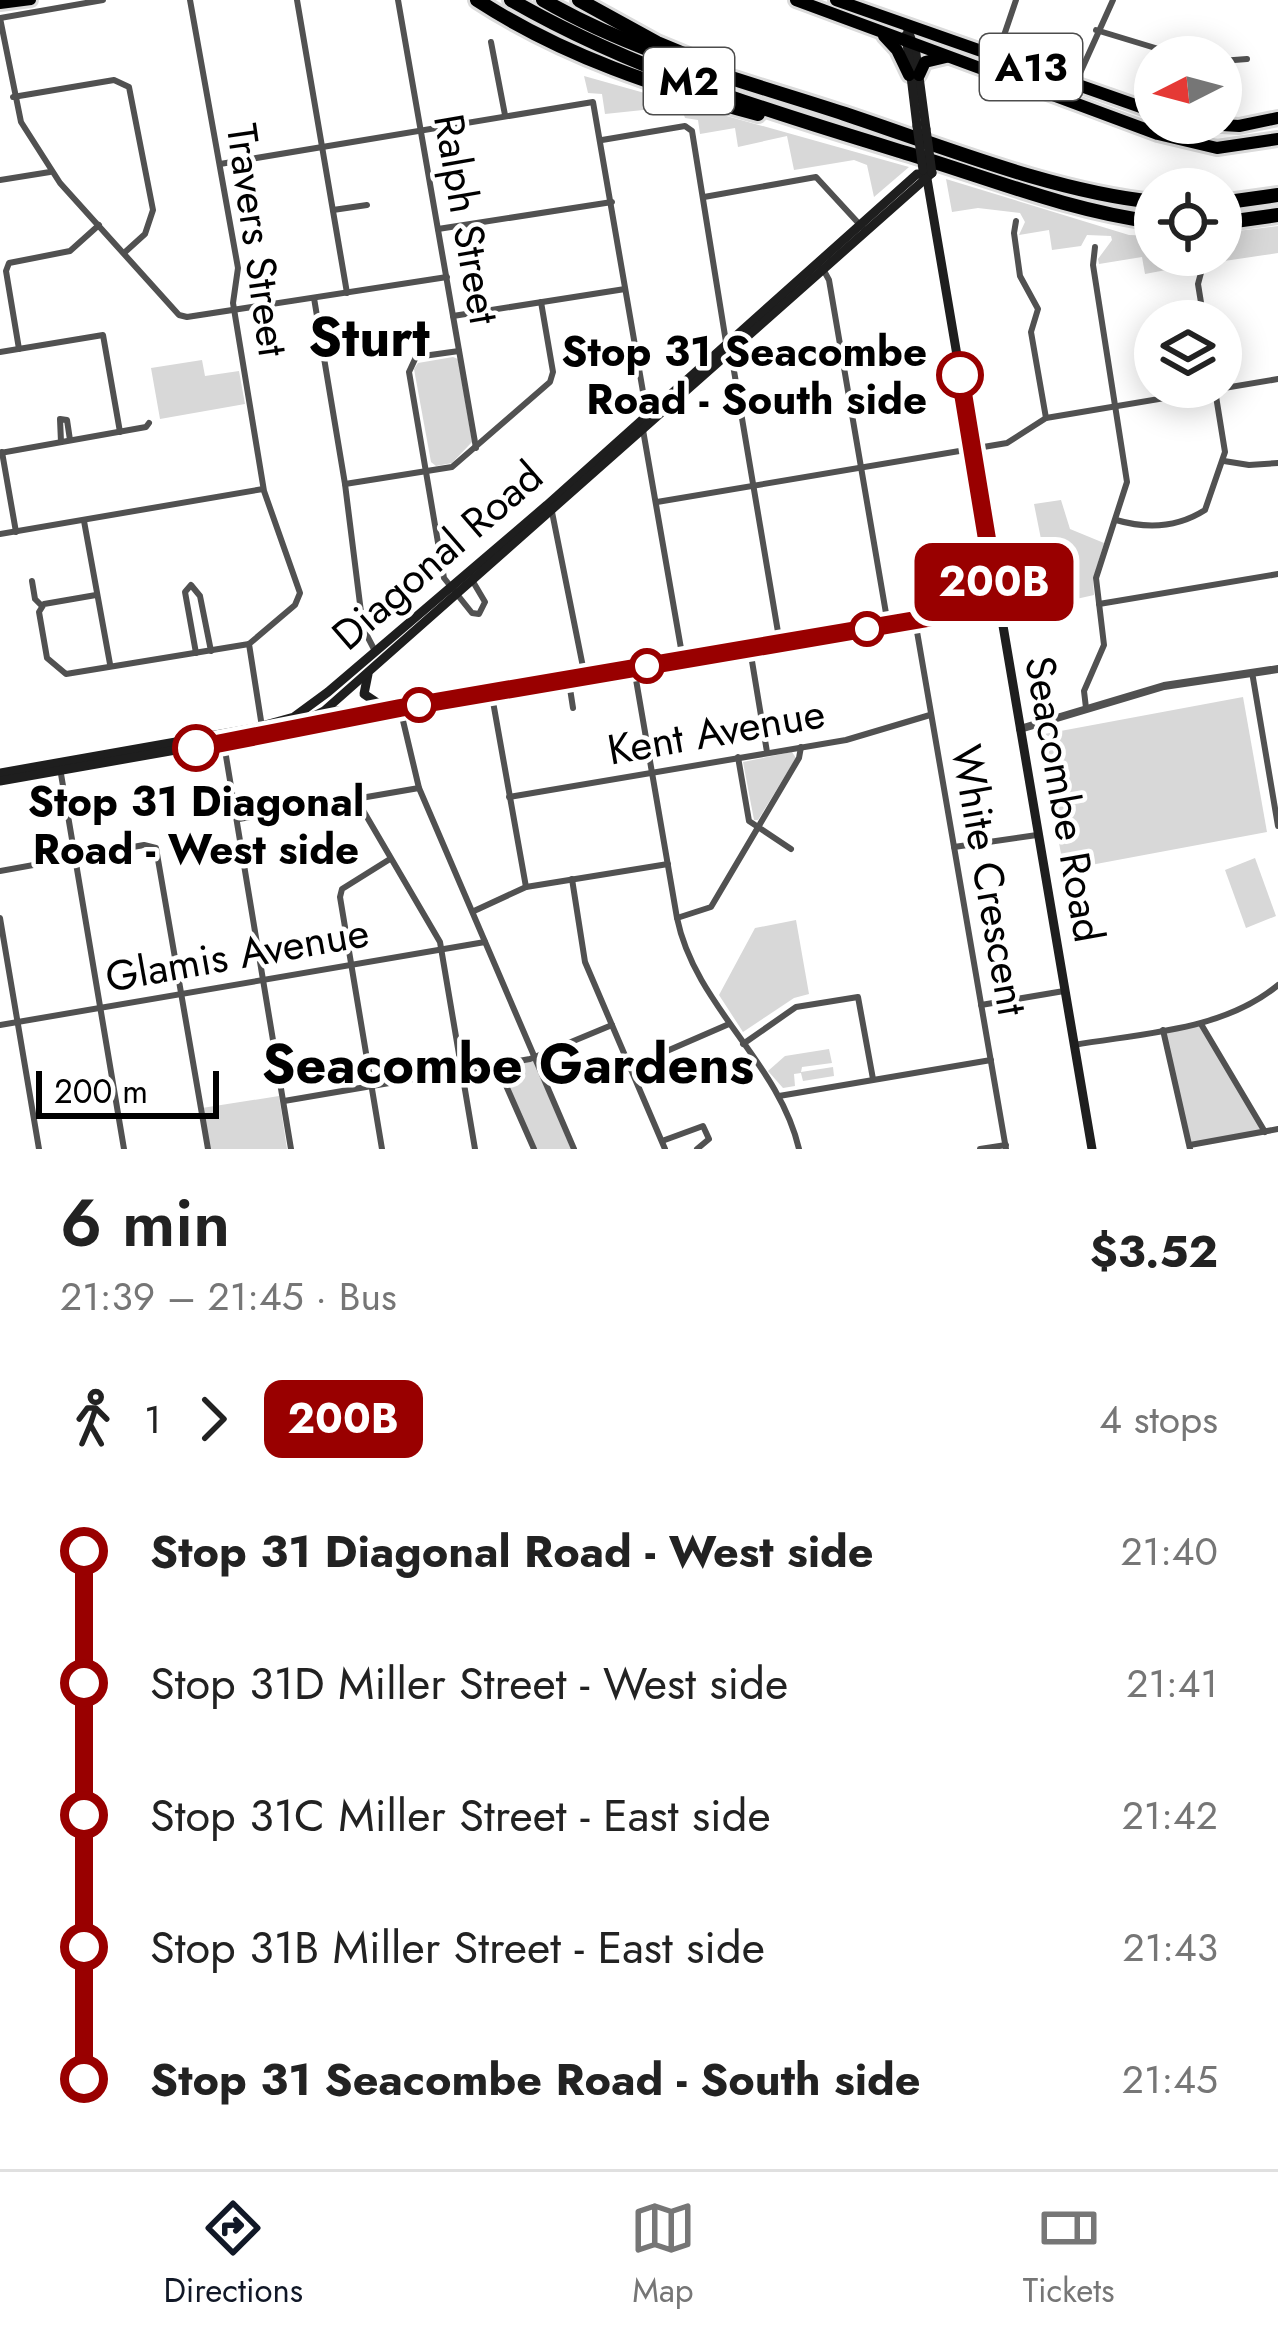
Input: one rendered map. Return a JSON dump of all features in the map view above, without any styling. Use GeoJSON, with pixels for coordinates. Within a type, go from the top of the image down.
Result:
{"type":"FeatureCollection","features":[{"type":"Feature","properties":{"kind":"highway"},"geometry":{"type":"LineString","coordinates":[[478,0],[561,46],[653,84],[874,145]]}},
{"type":"Feature","properties":{"kind":"highway","name":"M2"},"geometry":{"type":"LineString","coordinates":[[511,0],[636,62],[874,145],[1069,205],[1134,217]]}},
{"type":"Feature","properties":{"kind":"highway","name":"M2"},"geometry":{"type":"LineString","coordinates":[[543,0],[662,57],[1054,181],[1134,199]]}},
{"type":"Feature","properties":{"kind":"highway","name":"M2"},"geometry":{"type":"LineString","coordinates":[[579,0],[657,43],[786,94]]}},
{"type":"Feature","properties":{"kind":"highway","name":"A13"},"geometry":{"type":"LineString","coordinates":[[796,0],[1158,134],[1217,148],[1278,139]]}},
{"type":"Feature","properties":{"kind":"highway","name":"A13"},"geometry":{"type":"LineString","coordinates":[[836,0],[1134,104]]}},
{"type":"Feature","properties":{"kind":"highway"},"geometry":{"type":"LineString","coordinates":[[881,32],[914,75]]}},
{"type":"Feature","properties":{"kind":"highway","name":"A13"},"geometry":{"type":"LineString","coordinates":[[914,75],[925,62],[947,57]]}},
{"type":"Feature","properties":{"kind":"highway"},"geometry":{"type":"LineString","coordinates":[[1070,100],[1076,82]]}},
{"type":"Feature","properties":{"kind":"highway"},"geometry":{"type":"LineString","coordinates":[[1242,125],[1278,118]]}},
{"type":"Feature","properties":{"kind":"highway"},"geometry":{"type":"LineString","coordinates":[[1242,199],[1278,194]]}},
{"type":"Feature","properties":{"kind":"highway"},"geometry":{"type":"LineString","coordinates":[[1242,220],[1278,215]]}},
{"type":"Feature","properties":{"kind":"main road"},"geometry":{"type":"LineString","coordinates":[[0,4],[31,0]]}},
{"type":"Feature","properties":{"kind":"main road","name":"Seacombe Road"},"geometry":{"type":"LineString","coordinates":[[906,24],[1088,1148]]}},
{"type":"Feature","properties":{"kind":"main road","name":"Diagonal Road"},"geometry":{"type":"LineString","coordinates":[[223,738],[294,717],[379,655],[928,173]]}},
{"type":"Feature","properties":{"kind":"main road","name":"Diagonal Road"},"geometry":{"type":"LineString","coordinates":[[454,591],[549,508]]}},
{"type":"Feature","properties":{"kind":"main road","name":"Diagonal Road"},"geometry":{"type":"LineString","coordinates":[[0,777],[284,731],[324,711],[379,655]]}},
{"type":"Feature","properties":{"kind":"main road"},"geometry":{"type":"LineString","coordinates":[[370,669],[364,694],[382,706]]}},
{"type":"Feature","properties":{"kind":"main road"},"geometry":{"type":"LineString","coordinates":[[294,717],[324,711]]}},
{"type":"Feature","properties":{"kind":"street"},"geometry":{"type":"LineString","coordinates":[[103,0],[0,18],[16,114],[51,171],[179,315],[447,277]]}},
{"type":"Feature","properties":{"kind":"street","name":"Travers Street"},"geometry":{"type":"LineString","coordinates":[[190,0],[238,268],[234,310],[268,512],[300,593],[295,605],[249,644]]}},
{"type":"Feature","properties":{"kind":"street"},"geometry":{"type":"LineString","coordinates":[[297,0],[347,293]]}},
{"type":"Feature","properties":{"kind":"street","name":"Ralph Street"},"geometry":{"type":"LineString","coordinates":[[398,0],[476,448]]}},
{"type":"Feature","properties":{"kind":"street"},"geometry":{"type":"LineString","coordinates":[[997,56],[1016,0]]}},
{"type":"Feature","properties":{"kind":"street"},"geometry":{"type":"LineString","coordinates":[[1076,82],[1113,0]]}},
{"type":"Feature","properties":{"kind":"street"},"geometry":{"type":"LineString","coordinates":[[1096,30],[1134,42]]}},
{"type":"Feature","properties":{"kind":"street"},"geometry":{"type":"LineString","coordinates":[[491,42],[505,115]]}},
{"type":"Feature","properties":{"kind":"street"},"geometry":{"type":"LineString","coordinates":[[1242,59],[1247,59]]}},
{"type":"Feature","properties":{"kind":"street"},"geometry":{"type":"LineString","coordinates":[[13,97],[114,80],[129,87],[153,210],[145,234],[124,253]]}},
{"type":"Feature","properties":{"kind":"street"},"geometry":{"type":"LineString","coordinates":[[220,164],[593,102],[683,660]]}},
{"type":"Feature","properties":{"kind":"street"},"geometry":{"type":"LineString","coordinates":[[602,140],[690,128],[780,644]]}},
{"type":"Feature","properties":{"kind":"street"},"geometry":{"type":"LineString","coordinates":[[0,180],[51,171]]}},
{"type":"Feature","properties":{"kind":"street"},"geometry":{"type":"LineString","coordinates":[[704,196],[815,177],[864,229]]}},
{"type":"Feature","properties":{"kind":"street"},"geometry":{"type":"LineString","coordinates":[[438,229],[612,202]]}},
{"type":"Feature","properties":{"kind":"street"},"geometry":{"type":"LineString","coordinates":[[333,210],[367,205]]}},
{"type":"Feature","properties":{"kind":"street"},"geometry":{"type":"LineString","coordinates":[[1016,221],[1020,276],[1038,309],[1031,332],[1046,418]]}},
{"type":"Feature","properties":{"kind":"street"},"geometry":{"type":"LineString","coordinates":[[19,349],[6,271],[9,263],[70,251],[98,225]]}},
{"type":"Feature","properties":{"kind":"street"},"geometry":{"type":"LineString","coordinates":[[1086,708],[1084,691],[1104,645],[1096,578],[1127,482],[1093,265],[1095,247]]}},
{"type":"Feature","properties":{"kind":"street"},"geometry":{"type":"LineString","coordinates":[[821,268],[888,625]]}},
{"type":"Feature","properties":{"kind":"street"},"geometry":{"type":"LineString","coordinates":[[453,316],[625,289]]}},
{"type":"Feature","properties":{"kind":"street"},"geometry":{"type":"LineString","coordinates":[[314,298],[363,628],[379,655]]}},
{"type":"Feature","properties":{"kind":"street"},"geometry":{"type":"LineString","coordinates":[[345,484],[452,467],[553,377],[541,302]]}},
{"type":"Feature","properties":{"kind":"street"},"geometry":{"type":"LineString","coordinates":[[0,352],[103,335],[120,432]]}},
{"type":"Feature","properties":{"kind":"street"},"geometry":{"type":"LineString","coordinates":[[454,591],[444,578],[409,372],[411,362],[459,351]]}},
{"type":"Feature","properties":{"kind":"street"},"geometry":{"type":"LineString","coordinates":[[1242,384],[1278,379]]}},
{"type":"Feature","properties":{"kind":"street"},"geometry":{"type":"LineString","coordinates":[[657,502],[1013,440],[1046,418],[1134,403]]}},
{"type":"Feature","properties":{"kind":"street"},"geometry":{"type":"LineString","coordinates":[[1116,520],[1150,527],[1200,514],[1209,505],[1223,461],[1217,408]]}},
{"type":"Feature","properties":{"kind":"street"},"geometry":{"type":"LineString","coordinates":[[16,532],[1,452],[149,423]]}},
{"type":"Feature","properties":{"kind":"street"},"geometry":{"type":"LineString","coordinates":[[1223,461],[1278,463]]}},
{"type":"Feature","properties":{"kind":"street"},"geometry":{"type":"LineString","coordinates":[[0,534],[264,489]]}},
{"type":"Feature","properties":{"kind":"street"},"geometry":{"type":"LineString","coordinates":[[549,508],[557,523],[585,677]]}},
{"type":"Feature","properties":{"kind":"street"},"geometry":{"type":"LineString","coordinates":[[84,520],[110,664]]}},
{"type":"Feature","properties":{"kind":"street"},"geometry":{"type":"LineString","coordinates":[[1099,604],[1278,574]]}},
{"type":"Feature","properties":{"kind":"street","name":"Diagonal Road"},"geometry":{"type":"LineString","coordinates":[[454,591],[472,613],[479,614],[485,602],[472,580]]}},
{"type":"Feature","properties":{"kind":"street"},"geometry":{"type":"LineString","coordinates":[[32,581],[41,605]]}},
{"type":"Feature","properties":{"kind":"street"},"geometry":{"type":"LineString","coordinates":[[196,653],[185,592],[191,585],[200,596],[211,651]]}},
{"type":"Feature","properties":{"kind":"street"},"geometry":{"type":"LineString","coordinates":[[41,605],[96,595]]}},
{"type":"Feature","properties":{"kind":"street"},"geometry":{"type":"LineString","coordinates":[[41,605],[38,612],[50,664],[74,675],[110,664],[249,644],[262,727]]}},
{"type":"Feature","properties":{"kind":"street"},"geometry":{"type":"LineString","coordinates":[[284,731],[998,606]]}},
{"type":"Feature","properties":{"kind":"street","name":"White Crescent"},"geometry":{"type":"LineString","coordinates":[[915,620],[1006,1147]]}},
{"type":"Feature","properties":{"kind":"street"},"geometry":{"type":"LineString","coordinates":[[750,649],[767,752]]}},
{"type":"Feature","properties":{"kind":"street"},"geometry":{"type":"LineString","coordinates":[[634,668],[677,918],[694,969],[779,1096],[799,1149]]}},
{"type":"Feature","properties":{"kind":"street"},"geometry":{"type":"LineString","coordinates":[[1018,730],[1164,686],[1278,669]]}},
{"type":"Feature","properties":{"kind":"street"},"geometry":{"type":"LineString","coordinates":[[1252,672],[1278,826]]}},
{"type":"Feature","properties":{"kind":"street"},"geometry":{"type":"LineString","coordinates":[[568,680],[573,708]]}},
{"type":"Feature","properties":{"kind":"street"},"geometry":{"type":"LineString","coordinates":[[491,693],[526,887]]}},
{"type":"Feature","properties":{"kind":"street"},"geometry":{"type":"LineString","coordinates":[[324,711],[400,708]]}},
{"type":"Feature","properties":{"kind":"street"},"geometry":{"type":"LineString","coordinates":[[400,708],[419,788],[574,1149]]}},
{"type":"Feature","properties":{"kind":"street","name":"Kent Avenue"},"geometry":{"type":"LineString","coordinates":[[509,796],[846,740],[931,715]]}},
{"type":"Feature","properties":{"kind":"street"},"geometry":{"type":"LineString","coordinates":[[223,738],[291,1149]]}},
{"type":"Feature","properties":{"kind":"street"},"geometry":{"type":"LineString","coordinates":[[677,918],[711,907],[799,758],[800,747]]}},
{"type":"Feature","properties":{"kind":"street"},"geometry":{"type":"LineString","coordinates":[[738,757],[748,818],[757,830],[791,849]]}},
{"type":"Feature","properties":{"kind":"street"},"geometry":{"type":"LineString","coordinates":[[1268,765],[1278,763]]}},
{"type":"Feature","properties":{"kind":"street"},"geometry":{"type":"LineString","coordinates":[[59,767],[124,1149]]}},
{"type":"Feature","properties":{"kind":"street"},"geometry":{"type":"LineString","coordinates":[[238,819],[419,788]]}},
{"type":"Feature","properties":{"kind":"street"},"geometry":{"type":"LineString","coordinates":[[357,800],[442,949],[475,1149]]}},
{"type":"Feature","properties":{"kind":"street"},"geometry":{"type":"LineString","coordinates":[[954,847],[1037,835]]}},
{"type":"Feature","properties":{"kind":"street"},"geometry":{"type":"LineString","coordinates":[[0,871],[144,844],[156,848],[208,1149]]}},
{"type":"Feature","properties":{"kind":"street"},"geometry":{"type":"LineString","coordinates":[[382,1149],[342,890],[390,859]]}},
{"type":"Feature","properties":{"kind":"street"},"geometry":{"type":"LineString","coordinates":[[473,911],[526,887],[668,864]]}},
{"type":"Feature","properties":{"kind":"street"},"geometry":{"type":"LineString","coordinates":[[572,879],[585,962],[663,1145],[703,1126],[709,1139],[697,1149]]}},
{"type":"Feature","properties":{"kind":"street"},"geometry":{"type":"LineString","coordinates":[[0,918],[39,1149]]}},
{"type":"Feature","properties":{"kind":"street","name":"Glamis Avenue"},"geometry":{"type":"LineString","coordinates":[[0,1025],[485,942]]}},
{"type":"Feature","properties":{"kind":"street"},"geometry":{"type":"LineString","coordinates":[[1074,1046],[1202,1024],[1278,985]]}},
{"type":"Feature","properties":{"kind":"street"},"geometry":{"type":"LineString","coordinates":[[981,1005],[1064,991]]}},
{"type":"Feature","properties":{"kind":"street"},"geometry":{"type":"LineString","coordinates":[[743,1044],[796,1007],[855,996],[861,1000],[874,1079]]}},
{"type":"Feature","properties":{"kind":"street"},"geometry":{"type":"LineString","coordinates":[[630,1066],[729,1024]]}},
{"type":"Feature","properties":{"kind":"street"},"geometry":{"type":"LineString","coordinates":[[1202,1024],[1265,1132]]}},
{"type":"Feature","properties":{"kind":"street"},"geometry":{"type":"LineString","coordinates":[[284,1101],[534,1058],[612,1025]]}},
{"type":"Feature","properties":{"kind":"street"},"geometry":{"type":"LineString","coordinates":[[1163,1030],[1190,1147],[1278,1130]]}},
{"type":"Feature","properties":{"kind":"street"},"geometry":{"type":"LineString","coordinates":[[779,1096],[991,1060]]}},
{"type":"Feature","properties":{"kind":"street"},"geometry":{"type":"LineString","coordinates":[[497,1065],[534,1149]]}},
{"type":"Feature","properties":{"kind":"street"},"geometry":{"type":"LineString","coordinates":[[980,1149],[1006,1147]]}},
{"type":"Feature","properties":{"kind":"shaded area"},"geometry":{"type":"Polygon","coordinates":[[[584,76],[909,167],[874,197],[867,165],[854,160],[794,170],[787,136],[738,147],[735,128],[700,134],[698,120],[685,118],[681,106],[605,114],[602,94],[588,93],[584,76]]]}},
{"type":"Feature","properties":{"kind":"shaded area"},"geometry":{"type":"Polygon","coordinates":[[[946,179],[1134,235],[1134,258],[1099,264],[1111,236],[1087,235],[1081,246],[1052,250],[1049,230],[1019,235],[1025,222],[1020,213],[978,208],[952,212],[946,179]]]}},
{"type":"Feature","properties":{"kind":"shaded area"},"geometry":{"type":"Polygon","coordinates":[[[1278,226],[1278,253],[1242,258],[1242,230],[1278,226]]]}},
{"type":"Feature","properties":{"kind":"shaded area"},"geometry":{"type":"Polygon","coordinates":[[[458,359],[472,442],[452,463],[436,466],[431,462],[414,369],[418,363],[458,359]]]}},
{"type":"Feature","properties":{"kind":"shaded area"},"geometry":{"type":"Polygon","coordinates":[[[202,360],[205,376],[239,371],[245,404],[160,419],[151,368],[202,360]]]}},
{"type":"Feature","properties":{"kind":"shaded area"},"geometry":{"type":"Polygon","coordinates":[[[1061,500],[1070,529],[1104,543],[1093,579],[1094,595],[1054,604],[1034,504],[1061,500]]]}},
{"type":"Feature","properties":{"kind":"shaded area"},"geometry":{"type":"Polygon","coordinates":[[[1243,697],[1267,832],[1064,870],[1039,735],[1243,697]]]}},
{"type":"Feature","properties":{"kind":"shaded area"},"geometry":{"type":"Polygon","coordinates":[[[792,752],[796,758],[754,820],[743,762],[792,752]]]}},
{"type":"Feature","properties":{"kind":"shaded area"},"geometry":{"type":"Polygon","coordinates":[[[1255,858],[1276,916],[1246,928],[1225,870],[1255,858]]]}},
{"type":"Feature","properties":{"kind":"shaded area"},"geometry":{"type":"Polygon","coordinates":[[[796,920],[809,994],[794,998],[743,1032],[719,995],[755,928],[796,920]]]}},
{"type":"Feature","properties":{"kind":"shaded area"},"geometry":{"type":"Polygon","coordinates":[[[1200,1026],[1263,1131],[1191,1143],[1165,1031],[1200,1026]]]}},
{"type":"Feature","properties":{"kind":"shaded area"},"geometry":{"type":"Polygon","coordinates":[[[829,1049],[832,1063],[802,1067],[801,1072],[833,1067],[834,1076],[803,1081],[801,1073],[794,1074],[795,1086],[783,1088],[768,1071],[785,1056],[829,1049]]]}},
{"type":"Feature","properties":{"kind":"shaded area"},"geometry":{"type":"Polygon","coordinates":[[[533,1060],[571,1149],[536,1149],[499,1066],[533,1060]]]}},
{"type":"Feature","properties":{"kind":"shaded area"},"geometry":{"type":"Polygon","coordinates":[[[279,1096],[287,1149],[209,1149],[202,1108],[279,1096]]]}},
{"type":"Feature","properties":{"kind":"bus line","name":"200B"},"geometry":{"type":"LineString","coordinates":[[196,748],[400,708],[998,606],[960,375]]}},
{"type":"Feature","properties":{"kind":"place","name":"Stop 31 Seacombe Road - South side"},"geometry":{"type":"Point","coordinates":[960,375]}},
{"type":"Feature","properties":{"kind":"place","name":"Stop 31 Diagonal Road - West side"},"geometry":{"type":"Point","coordinates":[196,748]}},
{"type":"Feature","properties":{"kind":"district","name":"Sturt"},"geometry":{"type":"Point","coordinates":[369,337]}},
{"type":"Feature","properties":{"kind":"district","name":"Seacombe Gardens"},"geometry":{"type":"Point","coordinates":[508,1064]}}]}
